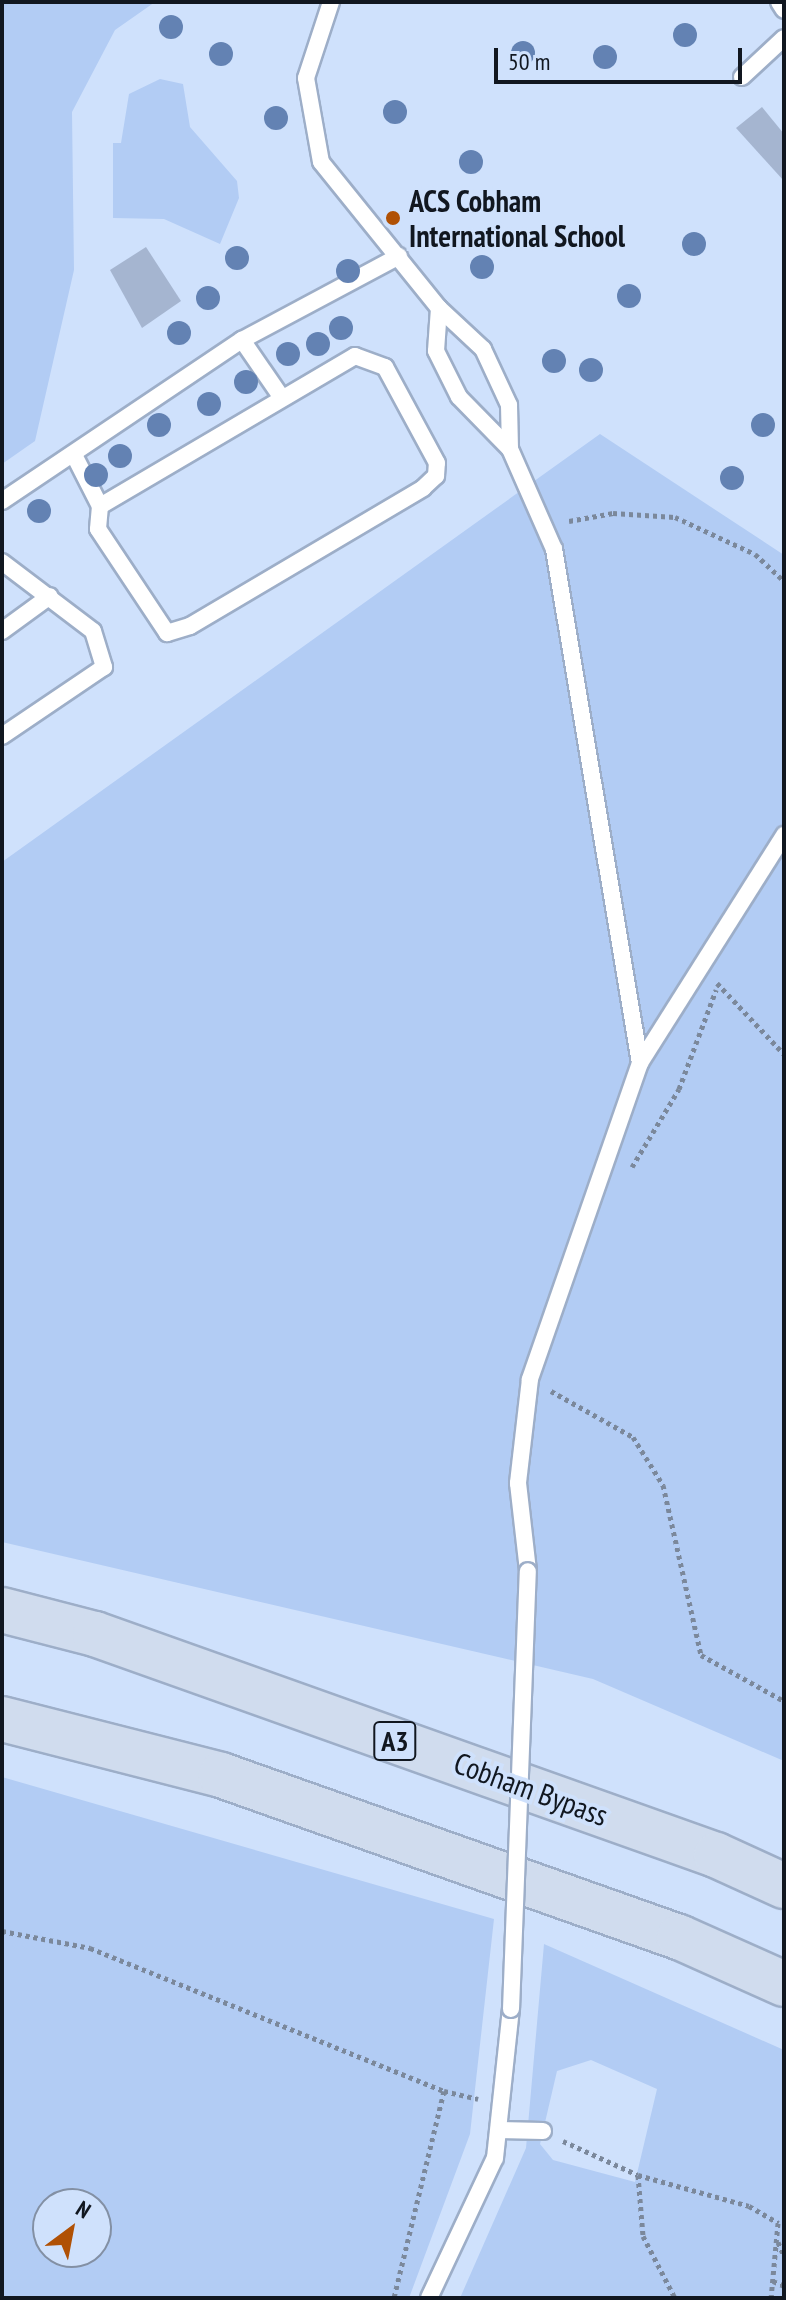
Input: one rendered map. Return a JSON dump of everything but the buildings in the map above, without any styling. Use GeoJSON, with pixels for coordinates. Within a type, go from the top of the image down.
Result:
{"type":"FeatureCollection","features":[{"type":"Feature","properties":{"kind":"highway","name":"Cobham Bypass"},"geometry":{"type":"LineString","coordinates":[[2,1610],[95,1634],[716,1855],[784,1886]]}},
{"type":"Feature","properties":{"kind":"highway"},"geometry":{"type":"LineString","coordinates":[[2,1719],[221,1775],[679,1937],[784,1984]]}},
{"type":"Feature","properties":{"kind":"lane"},"geometry":{"type":"LineString","coordinates":[[331,2],[306,78],[321,162],[439,308],[483,349],[509,405],[510,449]]}},
{"type":"Feature","properties":{"kind":"lane"},"geometry":{"type":"LineString","coordinates":[[779,2],[784,10]]}},
{"type":"Feature","properties":{"kind":"lane"},"geometry":{"type":"LineString","coordinates":[[742,77],[784,38]]}},
{"type":"Feature","properties":{"kind":"lane"},"geometry":{"type":"LineString","coordinates":[[2,501],[75,457],[242,340],[399,256]]}},
{"type":"Feature","properties":{"kind":"lane"},"geometry":{"type":"LineString","coordinates":[[439,308],[436,351],[459,397],[510,449],[554,549],[640,1063]]}},
{"type":"Feature","properties":{"kind":"lane"},"geometry":{"type":"LineString","coordinates":[[242,340],[282,398]]}},
{"type":"Feature","properties":{"kind":"lane"},"geometry":{"type":"LineString","coordinates":[[75,457],[100,506],[98,529],[167,633],[190,626],[436,476],[437,463],[385,367],[373,360],[355,356],[100,506]]}},
{"type":"Feature","properties":{"kind":"lane"},"geometry":{"type":"LineString","coordinates":[[2,562],[93,631],[104,667],[2,736]]}},
{"type":"Feature","properties":{"kind":"lane"},"geometry":{"type":"LineString","coordinates":[[2,631],[50,596]]}},
{"type":"Feature","properties":{"kind":"lane"},"geometry":{"type":"LineString","coordinates":[[429,2298],[495,2158],[499,2130],[511,2009],[528,1571],[518,1483],[530,1379],[640,1063],[784,835]]}},
{"type":"Feature","properties":{"kind":"lane"},"geometry":{"type":"LineString","coordinates":[[499,2130],[543,2131]]}},
{"type":"Feature","properties":{"kind":"path"},"geometry":{"type":"LineString","coordinates":[[544,526],[613,513],[675,517],[755,554],[784,581]]}},
{"type":"Feature","properties":{"kind":"path"},"geometry":{"type":"LineString","coordinates":[[701,969],[784,1054]]}},
{"type":"Feature","properties":{"kind":"path"},"geometry":{"type":"LineString","coordinates":[[623,1183],[679,1089],[721,970]]}},
{"type":"Feature","properties":{"kind":"path"},"geometry":{"type":"LineString","coordinates":[[545,1403],[551,1373]]}},
{"type":"Feature","properties":{"kind":"path"},"geometry":{"type":"LineString","coordinates":[[530,1379],[633,1437],[663,1485],[701,1655],[784,1701]]}},
{"type":"Feature","properties":{"kind":"path"},"geometry":{"type":"LineString","coordinates":[[2,1931],[90,1948],[444,2091],[488,2101]]}},
{"type":"Feature","properties":{"kind":"path"},"geometry":{"type":"LineString","coordinates":[[394,2298],[444,2091]]}},
{"type":"Feature","properties":{"kind":"path"},"geometry":{"type":"LineString","coordinates":[[543,2131],[638,2175],[749,2206],[778,2223],[771,2298]]}},
{"type":"Feature","properties":{"kind":"path"},"geometry":{"type":"LineString","coordinates":[[638,2175],[643,2236],[675,2298]]}},
{"type":"Feature","properties":{"kind":"path"},"geometry":{"type":"LineString","coordinates":[[777,2240],[784,2256]]}},
{"type":"Feature","properties":{"kind":"path"},"geometry":{"type":"LineString","coordinates":[[773,2281],[784,2286]]}},
{"type":"Feature","properties":{"kind":"shaded area"},"geometry":{"type":"Polygon","coordinates":[[[2,2],[155,2],[115,30],[72,112],[74,270],[35,441],[2,464],[2,2]]]}},
{"type":"Feature","properties":{"kind":"shaded area"},"geometry":{"type":"Polygon","coordinates":[[[160,79],[183,84],[190,127],[237,181],[239,198],[220,244],[164,219],[113,218],[113,143],[121,143],[129,94],[160,79]]]}},
{"type":"Feature","properties":{"kind":"shaded area"},"geometry":{"type":"Polygon","coordinates":[[[600,434],[784,555],[784,1761],[593,1679],[2,1542],[2,862],[600,434]]]}},
{"type":"Feature","properties":{"kind":"shaded area"},"geometry":{"type":"Polygon","coordinates":[[[2,1777],[494,1919],[470,2134],[409,2298],[2,2298],[2,1777]]]}},
{"type":"Feature","properties":{"kind":"shaded area"},"geometry":{"type":"Polygon","coordinates":[[[544,1944],[784,2050],[784,2298],[460,2298],[526,2148],[544,1944]],[[591,2060],[557,2071],[540,2144],[553,2160],[635,2182],[657,2089],[591,2060]]]}},
{"type":"Feature","properties":{"kind":"place","name":"ACS Cobham International School"},"geometry":{"type":"Point","coordinates":[393,218]}}]}
